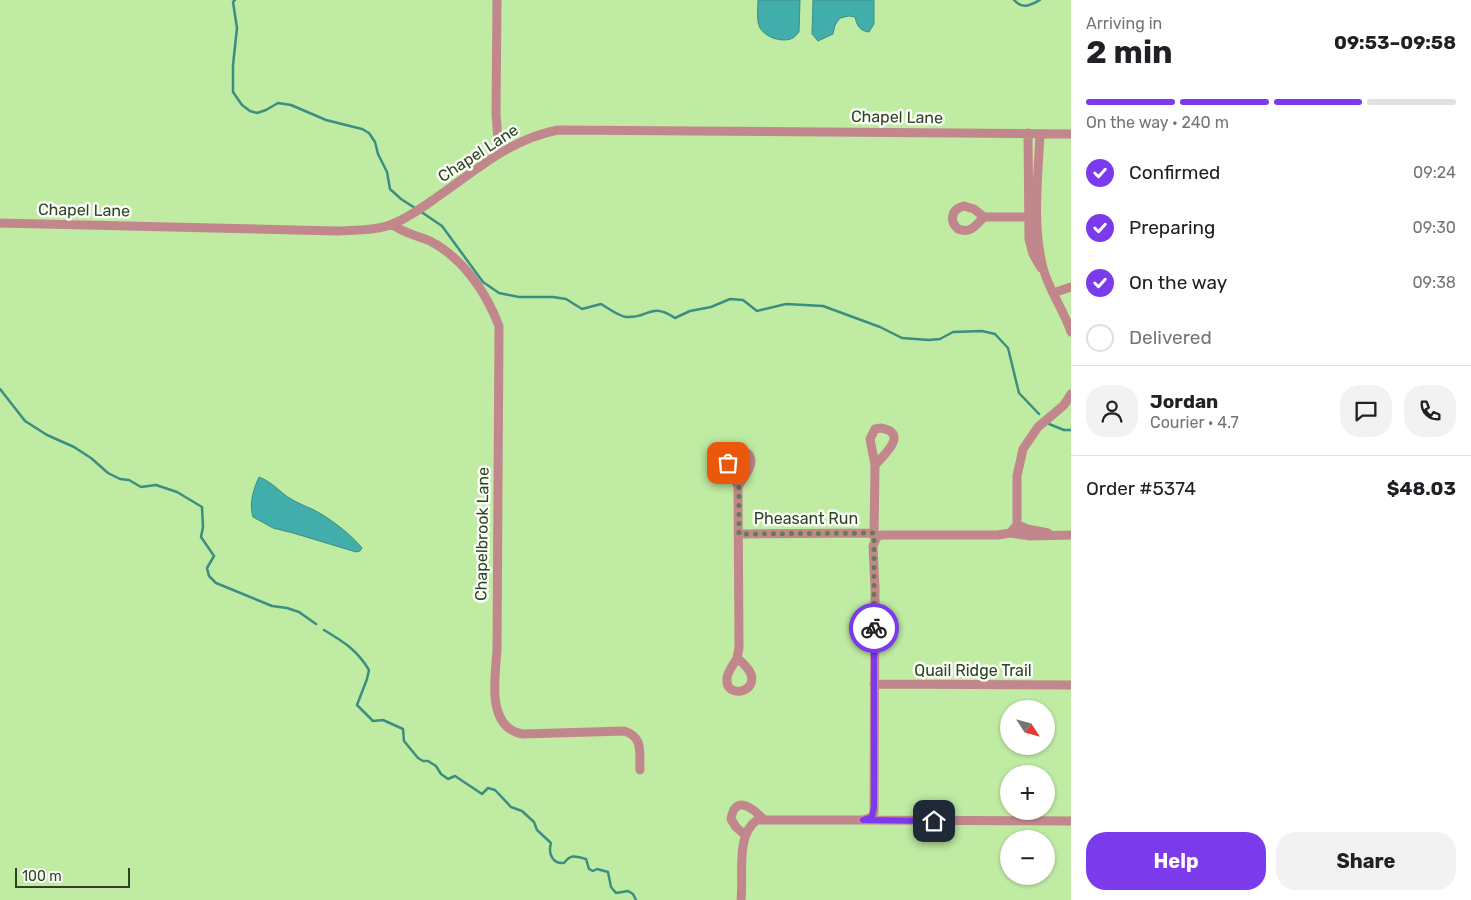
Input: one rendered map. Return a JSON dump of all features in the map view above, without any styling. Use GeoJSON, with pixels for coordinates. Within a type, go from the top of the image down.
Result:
{"type":"FeatureCollection","features":[{"type":"Feature","properties":{"kind":"street"},"geometry":{"type":"LineString","coordinates":[[497,0],[496,114],[499,154]]}},
{"type":"Feature","properties":{"kind":"street","name":"Chapel Lane"},"geometry":{"type":"LineString","coordinates":[[0,223],[338,230],[372,229],[392,224],[419,210],[499,154],[529,137],[558,130],[1071,134]]}},
{"type":"Feature","properties":{"kind":"street"},"geometry":{"type":"LineString","coordinates":[[1028,133],[1033,218],[1038,245],[1044,271],[1068,321],[1071,332]]}},
{"type":"Feature","properties":{"kind":"street"},"geometry":{"type":"LineString","coordinates":[[1033,218],[1040,134]]}},
{"type":"Feature","properties":{"kind":"street"},"geometry":{"type":"LineString","coordinates":[[984,217],[1033,218]]}},
{"type":"Feature","properties":{"kind":"street","name":"Chapelbrook Lane"},"geometry":{"type":"LineString","coordinates":[[392,224],[403,232],[428,240],[454,256],[484,295],[494,312],[499,326],[497,651],[495,683],[496,708],[502,722],[512,731],[523,734],[624,731],[637,737],[640,770]]}},
{"type":"Feature","properties":{"kind":"street"},"geometry":{"type":"LineString","coordinates":[[1053,293],[1071,287]]}},
{"type":"Feature","properties":{"kind":"street"},"geometry":{"type":"LineString","coordinates":[[1010,533],[1016,524],[1017,476],[1023,449],[1038,427],[1064,405],[1071,394]]}},
{"type":"Feature","properties":{"kind":"street"},"geometry":{"type":"LineString","coordinates":[[863,820],[872,817],[874,807],[873,546],[875,465]]}},
{"type":"Feature","properties":{"kind":"street"},"geometry":{"type":"LineString","coordinates":[[737,658],[739,648],[738,486]]}},
{"type":"Feature","properties":{"kind":"street"},"geometry":{"type":"LineString","coordinates":[[1016,524],[1058,535]]}},
{"type":"Feature","properties":{"kind":"street","name":"Pheasant Run"},"geometry":{"type":"LineString","coordinates":[[739,534],[874,533]]}},
{"type":"Feature","properties":{"kind":"street"},"geometry":{"type":"LineString","coordinates":[[873,546],[877,538],[887,535],[998,535],[1010,533],[1030,536],[1071,535]]}},
{"type":"Feature","properties":{"kind":"street","name":"Quail Ridge Trail"},"geometry":{"type":"LineString","coordinates":[[874,684],[1071,685]]}},
{"type":"Feature","properties":{"kind":"street"},"geometry":{"type":"LineString","coordinates":[[745,834],[736,827],[731,819],[734,809],[738,806],[747,805],[763,819]]}},
{"type":"Feature","properties":{"kind":"street"},"geometry":{"type":"LineString","coordinates":[[741,900],[745,834],[752,823],[763,819],[1071,821]]}},
{"type":"Feature","properties":{"kind":"water"},"geometry":{"type":"Polygon","coordinates":[[[758,0],[800,0],[799,32],[793,38],[780,40],[770,37],[763,32],[759,25],[758,0]]]}},
{"type":"Feature","properties":{"kind":"water"},"geometry":{"type":"Polygon","coordinates":[[[813,0],[874,0],[874,24],[869,32],[863,31],[859,28],[855,17],[840,18],[835,25],[833,34],[818,41],[812,34],[813,0]]]}},
{"type":"Feature","properties":{"kind":"water"},"geometry":{"type":"Polygon","coordinates":[[[259,477],[291,499],[332,521],[358,543],[362,548],[360,551],[356,552],[273,528],[253,517],[252,497],[259,477]]]}},
{"type":"Feature","properties":{"kind":"waterway"},"geometry":{"type":"LineString","coordinates":[[235,0],[233,2],[237,28],[233,65],[233,92],[242,105],[250,111],[257,113],[278,103],[291,105],[326,120],[362,129],[369,133],[375,142],[378,154],[387,172],[390,189],[415,208]]}},
{"type":"Feature","properties":{"kind":"waterway"},"geometry":{"type":"LineString","coordinates":[[1014,0],[1024,6],[1040,0]]}},
{"type":"Feature","properties":{"kind":"waterway"},"geometry":{"type":"LineString","coordinates":[[420,211],[442,226],[483,282],[499,293],[519,297],[566,299],[582,309],[601,304],[616,314],[626,317],[660,311],[675,318],[690,311],[711,307],[730,299],[743,300],[757,311],[786,304],[823,306],[880,327],[902,338],[940,339],[953,332],[982,331],[995,334],[1008,348],[1019,393],[1039,414]]}},
{"type":"Feature","properties":{"kind":"waterway"},"geometry":{"type":"LineString","coordinates":[[0,389],[25,421],[47,435],[74,447],[91,458],[108,473],[120,479],[129,480],[141,487],[156,485],[177,492],[202,507],[203,527],[201,537],[214,556],[207,568],[209,576],[216,583],[272,606],[299,612],[316,624]]}},
{"type":"Feature","properties":{"kind":"waterway"},"geometry":{"type":"LineString","coordinates":[[1049,424],[1064,430],[1071,430]]}},
{"type":"Feature","properties":{"kind":"waterway"},"geometry":{"type":"LineString","coordinates":[[324,630],[349,647],[360,657],[369,670],[357,705],[373,721],[383,720],[403,729],[404,741],[418,758],[436,766],[441,774],[448,779],[455,776],[482,794],[488,788],[495,790],[511,807],[522,811],[534,822],[537,830],[551,843],[551,854],[556,862],[564,863],[574,856],[586,859],[589,869],[608,872],[611,887],[616,893],[628,891],[633,894],[636,900]]}},
{"type":"Feature","properties":{"kind":"way so far"},"geometry":{"type":"LineString","coordinates":[[728,463],[738,482],[739,488],[739,534],[874,533],[874,628]]}},
{"type":"Feature","properties":{"kind":"route"},"geometry":{"type":"LineString","coordinates":[[874,628],[874,812],[872,817],[863,820],[934,821]]}}]}
